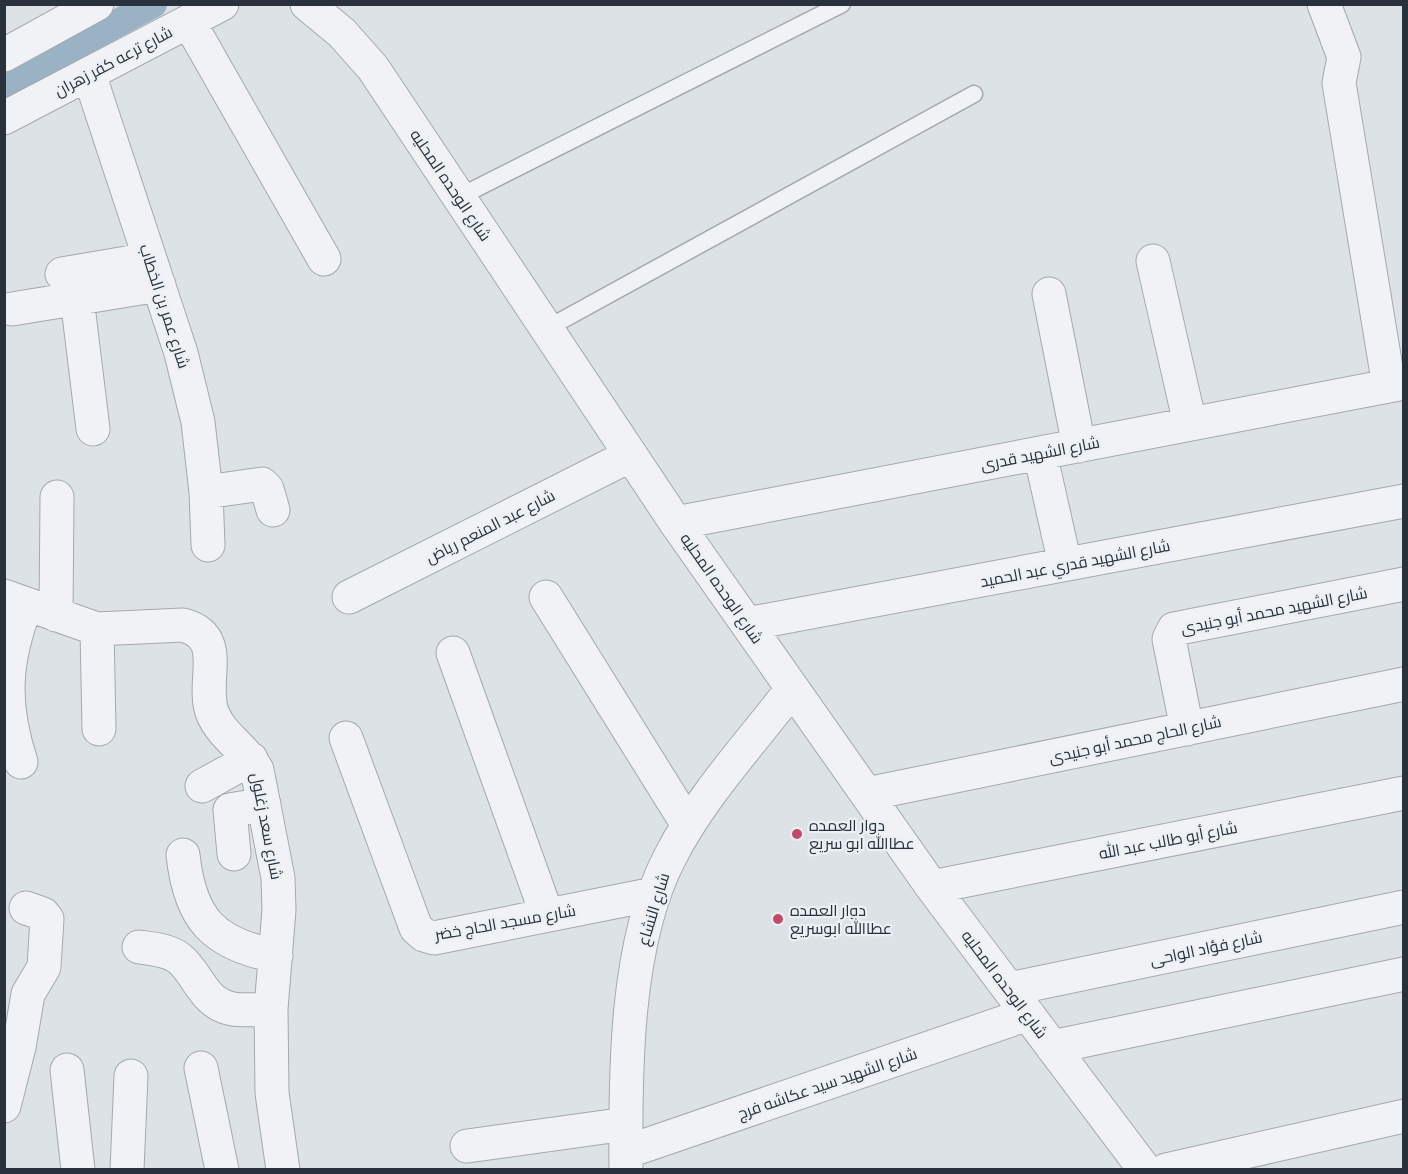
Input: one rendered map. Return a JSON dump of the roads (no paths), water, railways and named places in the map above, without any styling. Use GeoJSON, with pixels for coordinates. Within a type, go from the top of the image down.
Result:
{"type":"FeatureCollection","features":[{"type":"Feature","properties":{"kind":"street","name":"شارع ترعه كفر زهران"},"geometry":{"type":"LineString","coordinates":[[4,118],[222,4]]}},
{"type":"Feature","properties":{"kind":"street","name":"شارع الوحده المحليه"},"geometry":{"type":"LineString","coordinates":[[307,4],[342,33],[373,68],[676,523],[932,887],[1145,1170]]}},
{"type":"Feature","properties":{"kind":"street"},"geometry":{"type":"LineString","coordinates":[[1324,4],[1344,57],[1339,74],[1342,103],[1396,385]]}},
{"type":"Feature","properties":{"kind":"street"},"geometry":{"type":"LineString","coordinates":[[4,54],[79,9]]}},
{"type":"Feature","properties":{"kind":"street"},"geometry":{"type":"LineString","coordinates":[[189,22],[324,259]]}},
{"type":"Feature","properties":{"kind":"street","name":"شارع عمر بن الخطاب"},"geometry":{"type":"LineString","coordinates":[[89,74],[181,353],[198,422],[206,492],[208,545]]}},
{"type":"Feature","properties":{"kind":"street"},"geometry":{"type":"LineString","coordinates":[[1153,261],[1190,424]]}},
{"type":"Feature","properties":{"kind":"street"},"geometry":{"type":"LineString","coordinates":[[12,309],[69,286],[154,272]]}},
{"type":"Feature","properties":{"kind":"street"},"geometry":{"type":"LineString","coordinates":[[69,286],[93,429]]}},
{"type":"Feature","properties":{"kind":"street"},"geometry":{"type":"LineString","coordinates":[[1049,294],[1079,446]]}},
{"type":"Feature","properties":{"kind":"street","name":"شارع الشهيد قدرى"},"geometry":{"type":"LineString","coordinates":[[676,523],[1396,385]]}},
{"type":"Feature","properties":{"kind":"street"},"geometry":{"type":"LineString","coordinates":[[1040,453],[1065,564]]}},
{"type":"Feature","properties":{"kind":"street","name":"شارع عبد المنعم رياض"},"geometry":{"type":"LineString","coordinates":[[349,597],[631,455]]}},
{"type":"Feature","properties":{"kind":"street"},"geometry":{"type":"LineString","coordinates":[[206,492],[262,484],[267,489],[273,510]]}},
{"type":"Feature","properties":{"kind":"street"},"geometry":{"type":"LineString","coordinates":[[56,615],[57,497]]}},
{"type":"Feature","properties":{"kind":"street","name":"شارع الشهيد قدري عبد الحميد"},"geometry":{"type":"LineString","coordinates":[[747,624],[1404,501]]}},
{"type":"Feature","properties":{"kind":"street","name":"شارع الشهيد محمد أبو جنيدى"},"geometry":{"type":"LineString","coordinates":[[1187,729],[1169,639],[1174,629],[1404,584]]}},
{"type":"Feature","properties":{"kind":"street"},"geometry":{"type":"LineString","coordinates":[[546,597],[688,825]]}},
{"type":"Feature","properties":{"kind":"street"},"geometry":{"type":"LineString","coordinates":[[15,601],[14,635],[7,688],[11,731],[21,762]]}},
{"type":"Feature","properties":{"kind":"street","name":"شارع سعد زغلول"},"geometry":{"type":"LineString","coordinates":[[15,601],[97,628],[183,625],[201,633],[210,650],[209,684],[212,712],[225,734],[251,759],[257,770],[279,878],[271,1010],[272,1093],[283,1170]]}},
{"type":"Feature","properties":{"kind":"street"},"geometry":{"type":"LineString","coordinates":[[97,628],[99,729]]}},
{"type":"Feature","properties":{"kind":"street"},"geometry":{"type":"LineString","coordinates":[[453,653],[547,915]]}},
{"type":"Feature","properties":{"kind":"street","name":"شارع الحاج محمد أبو جنيدى"},"geometry":{"type":"LineString","coordinates":[[867,794],[1404,684]]}},
{"type":"Feature","properties":{"kind":"street","name":"شارع النشاع"},"geometry":{"type":"LineString","coordinates":[[626,1148],[626,1074],[630,1014],[640,954],[654,894],[669,859],[688,825],[792,688]]}},
{"type":"Feature","properties":{"kind":"street","name":"شارع مسجد الحاج خضر"},"geometry":{"type":"LineString","coordinates":[[346,738],[419,932],[434,938],[654,894]]}},
{"type":"Feature","properties":{"kind":"street"},"geometry":{"type":"LineString","coordinates":[[202,786],[251,759]]}},
{"type":"Feature","properties":{"kind":"street","name":"شارع أبو طالب عبد الله"},"geometry":{"type":"LineString","coordinates":[[932,887],[1404,793]]}},
{"type":"Feature","properties":{"kind":"street"},"geometry":{"type":"LineString","coordinates":[[234,854],[230,810],[264,804]]}},
{"type":"Feature","properties":{"kind":"street"},"geometry":{"type":"LineString","coordinates":[[183,855],[186,885],[198,913],[219,936],[246,950],[276,956]]}},
{"type":"Feature","properties":{"kind":"street","name":"شارع فؤاد الواحى"},"geometry":{"type":"LineString","coordinates":[[1019,1002],[1404,907]]}},
{"type":"Feature","properties":{"kind":"street"},"geometry":{"type":"LineString","coordinates":[[4,1106],[19,1047],[28,994],[44,967],[47,919],[43,914],[26,908]]}},
{"type":"Feature","properties":{"kind":"street"},"geometry":{"type":"LineString","coordinates":[[139,947],[165,951],[178,957],[188,967],[204,993],[217,1003],[232,1009],[271,1010]]}},
{"type":"Feature","properties":{"kind":"street"},"geometry":{"type":"LineString","coordinates":[[1052,1047],[1404,974]]}},
{"type":"Feature","properties":{"kind":"street","name":"شارع الشهيد سيد عكاشه فرج"},"geometry":{"type":"LineString","coordinates":[[467,1146],[626,1148],[1019,1002]]}},
{"type":"Feature","properties":{"kind":"street"},"geometry":{"type":"LineString","coordinates":[[201,1068],[222,1170]]}},
{"type":"Feature","properties":{"kind":"street"},"geometry":{"type":"LineString","coordinates":[[67,1070],[78,1170]]}},
{"type":"Feature","properties":{"kind":"street"},"geometry":{"type":"LineString","coordinates":[[127,1170],[131,1076]]}},
{"type":"Feature","properties":{"kind":"street"},"geometry":{"type":"LineString","coordinates":[[1166,1170],[1404,1116]]}},
{"type":"Feature","properties":{"kind":"lane"},"geometry":{"type":"LineString","coordinates":[[459,197],[842,4]]}},
{"type":"Feature","properties":{"kind":"lane"},"geometry":{"type":"LineString","coordinates":[[546,328],[974,94]]}},
{"type":"Feature","properties":{"kind":"waterway"},"geometry":{"type":"LineString","coordinates":[[4,84],[153,4]]}},
{"type":"Feature","properties":{"kind":"place","name":"دوار العمده عطاالله ابو سريع"},"geometry":{"type":"Point","coordinates":[797,834]}},
{"type":"Feature","properties":{"kind":"place","name":"دوار العمده عطاالله ابوسريع"},"geometry":{"type":"Point","coordinates":[778,919]}}]}
